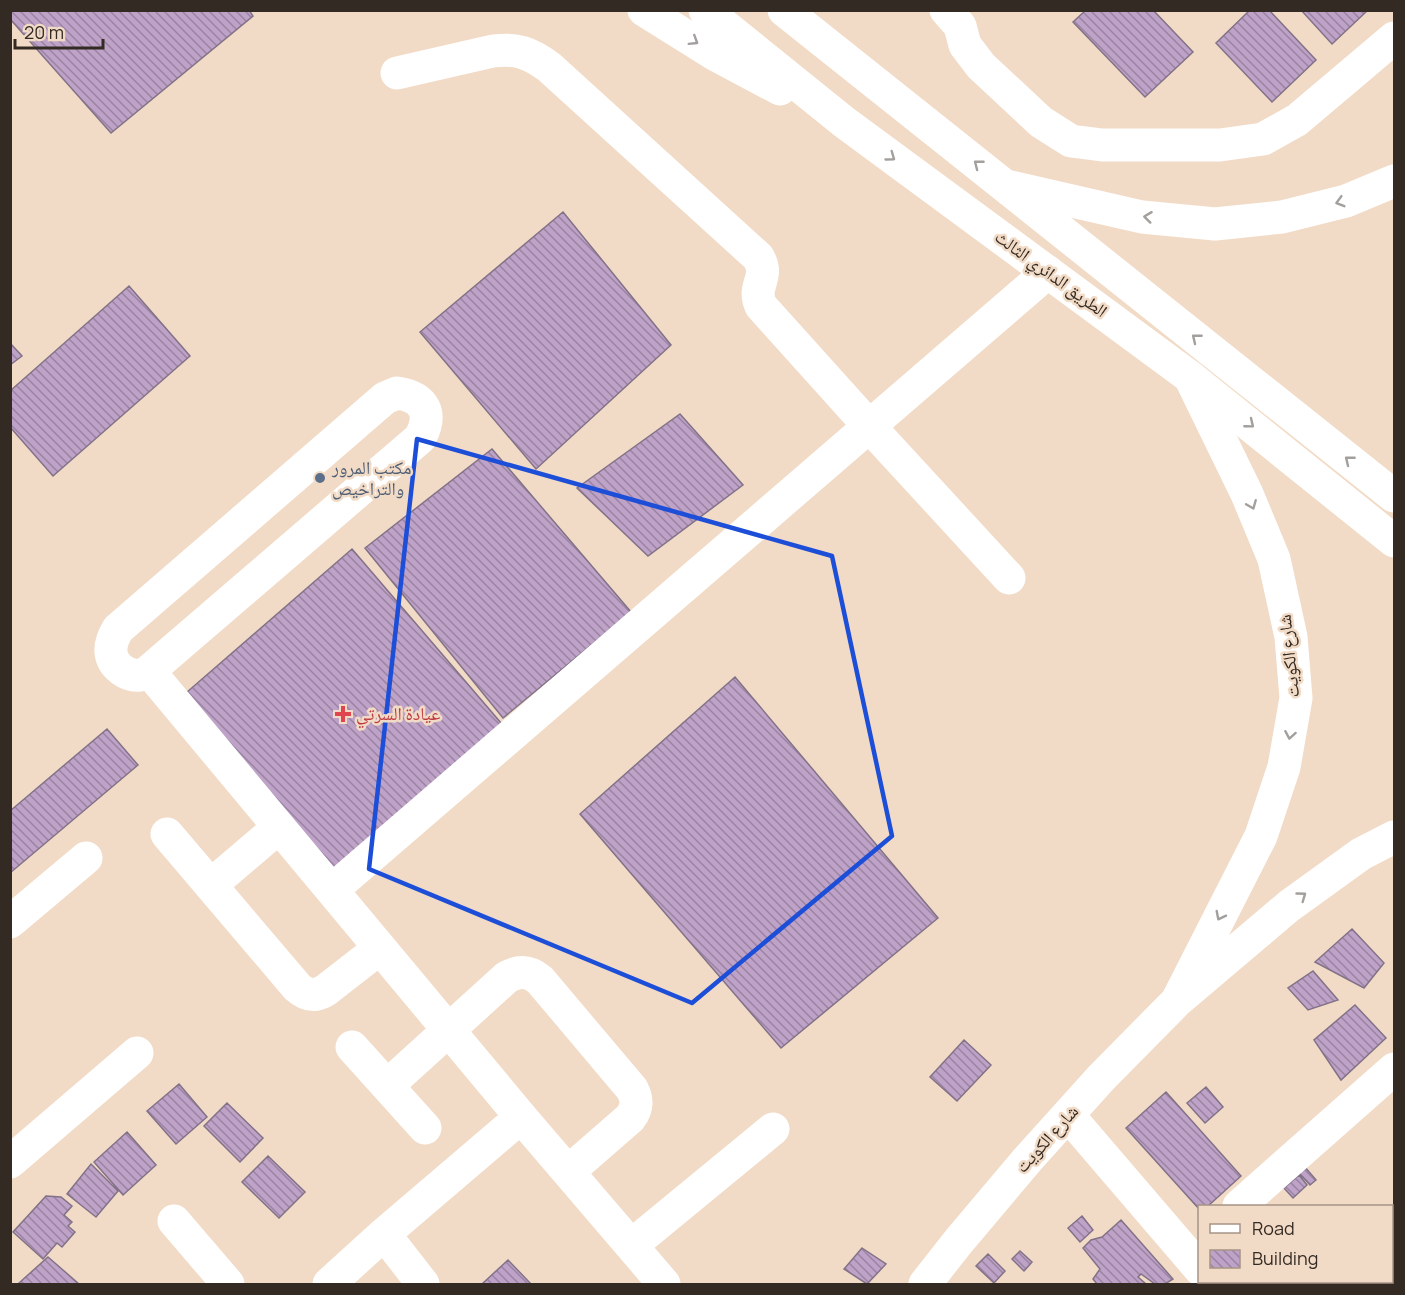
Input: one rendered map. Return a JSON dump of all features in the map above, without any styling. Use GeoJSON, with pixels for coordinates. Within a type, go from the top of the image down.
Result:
{"type":"FeatureCollection","features":[{"type":"Feature","properties":{"kind":"main road"},"geometry":{"type":"LineString","coordinates":[[644,10],[716,55],[844,122]]}},
{"type":"Feature","properties":{"kind":"main road","name":"الطريق الدائري الثالث"},"geometry":{"type":"LineString","coordinates":[[705,10],[844,122],[1190,377],[1395,541]]}},
{"type":"Feature","properties":{"kind":"main road","name":"الطريق الدائري الثالث"},"geometry":{"type":"LineString","coordinates":[[784,10],[1395,496]]}},
{"type":"Feature","properties":{"kind":"main road"},"geometry":{"type":"LineString","coordinates":[[796,10],[836,51]]}},
{"type":"Feature","properties":{"kind":"main road"},"geometry":{"type":"LineString","coordinates":[[961,16],[965,45],[981,66],[1041,122],[1071,141],[1102,145],[1220,145],[1263,139],[1296,120],[1395,38]]}},
{"type":"Feature","properties":{"kind":"main road"},"geometry":{"type":"LineString","coordinates":[[397,73],[507,49],[536,57],[549,67],[758,257],[764,270],[757,292],[761,306],[1009,578]]}},
{"type":"Feature","properties":{"kind":"main road"},"geometry":{"type":"LineString","coordinates":[[1006,186],[1142,217],[1215,224],[1282,217],[1346,201],[1395,181]]}},
{"type":"Feature","properties":{"kind":"main road"},"geometry":{"type":"LineString","coordinates":[[332,890],[1048,272]]}},
{"type":"Feature","properties":{"kind":"main road","name":"شارع الكويت"},"geometry":{"type":"LineString","coordinates":[[1177,1001],[1260,836],[1284,767],[1296,698],[1291,637],[1274,559],[1247,494],[1190,377]]}},
{"type":"Feature","properties":{"kind":"main road"},"geometry":{"type":"LineString","coordinates":[[397,393],[410,395],[421,403],[426,414],[426,427],[420,438],[149,671],[140,675],[129,674],[119,668],[113,660],[110,649],[112,638],[118,629],[385,398],[397,393]]}},
{"type":"Feature","properties":{"kind":"main road"},"geometry":{"type":"LineString","coordinates":[[149,671],[521,1117],[664,1284]]}},
{"type":"Feature","properties":{"kind":"main road"},"geometry":{"type":"LineString","coordinates":[[211,885],[279,827]]}},
{"type":"Feature","properties":{"kind":"main road"},"geometry":{"type":"LineString","coordinates":[[167,834],[304,993],[320,994],[380,948]]}},
{"type":"Feature","properties":{"kind":"main road","name":"شارع الكويت"},"geometry":{"type":"LineString","coordinates":[[925,1284],[1014,1175],[1101,1078],[1177,1001],[1289,906],[1361,854],[1395,837]]}},
{"type":"Feature","properties":{"kind":"main road"},"geometry":{"type":"LineString","coordinates":[[10,922],[86,858]]}},
{"type":"Feature","properties":{"kind":"main road"},"geometry":{"type":"LineString","coordinates":[[387,1086],[507,976],[523,971],[532,974],[540,980],[636,1096],[635,1112],[630,1118],[568,1172]]}},
{"type":"Feature","properties":{"kind":"main road"},"geometry":{"type":"LineString","coordinates":[[352,1047],[424,1128]]}},
{"type":"Feature","properties":{"kind":"main road"},"geometry":{"type":"LineString","coordinates":[[10,1162],[137,1053]]}},
{"type":"Feature","properties":{"kind":"main road"},"geometry":{"type":"LineString","coordinates":[[1240,1205],[1395,1069]]}},
{"type":"Feature","properties":{"kind":"main road"},"geometry":{"type":"LineString","coordinates":[[1068,1115],[1195,1255]]}},
{"type":"Feature","properties":{"kind":"main road"},"geometry":{"type":"LineString","coordinates":[[328,1284],[521,1117]]}},
{"type":"Feature","properties":{"kind":"main road"},"geometry":{"type":"LineString","coordinates":[[632,1245],[773,1129]]}},
{"type":"Feature","properties":{"kind":"main road"},"geometry":{"type":"LineString","coordinates":[[174,1221],[228,1284]]}},
{"type":"Feature","properties":{"kind":"main road"},"geometry":{"type":"LineString","coordinates":[[384,1234],[423,1284]]}},
{"type":"Feature","properties":{"kind":"highlighted area"},"geometry":{"type":"Polygon","coordinates":[[[417,439],[832,556],[892,836],[692,1003],[369,869],[417,439]]]}},
{"type":"Feature","properties":{"kind":"building"},"geometry":{"type":"Polygon","coordinates":[[[10,10],[249,10],[253,16],[111,133],[10,19],[10,10]]]}},
{"type":"Feature","properties":{"kind":"building"},"geometry":{"type":"Polygon","coordinates":[[[1086,10],[1153,10],[1193,52],[1145,97],[1073,22],[1086,10]]]}},
{"type":"Feature","properties":{"kind":"building"},"geometry":{"type":"Polygon","coordinates":[[[1250,10],[1269,10],[1316,60],[1272,102],[1216,43],[1250,10]]]}},
{"type":"Feature","properties":{"kind":"building"},"geometry":{"type":"Polygon","coordinates":[[[1301,10],[1368,10],[1332,44],[1301,10]]]}},
{"type":"Feature","properties":{"kind":"building"},"geometry":{"type":"Polygon","coordinates":[[[563,212],[671,345],[536,469],[420,332],[563,212]]]}},
{"type":"Feature","properties":{"kind":"building"},"geometry":{"type":"Polygon","coordinates":[[[129,286],[190,356],[53,476],[10,427],[10,391],[129,286]]]}},
{"type":"Feature","properties":{"kind":"building"},"geometry":{"type":"Polygon","coordinates":[[[10,343],[22,356],[10,365],[10,343]]]}},
{"type":"Feature","properties":{"kind":"building"},"geometry":{"type":"Polygon","coordinates":[[[680,414],[743,485],[648,556],[577,488],[680,414]]]}},
{"type":"Feature","properties":{"kind":"building"},"geometry":{"type":"Polygon","coordinates":[[[492,449],[631,612],[503,718],[365,548],[492,449]]]}},
{"type":"Feature","properties":{"kind":"building","name":"عيادة السرتي"},"geometry":{"type":"Polygon","coordinates":[[[352,549],[507,730],[331,877],[179,699],[352,549]]]}},
{"type":"Feature","properties":{"kind":"building"},"geometry":{"type":"Polygon","coordinates":[[[735,677],[938,918],[781,1048],[580,814],[735,677]]]}},
{"type":"Feature","properties":{"kind":"building"},"geometry":{"type":"Polygon","coordinates":[[[107,729],[138,765],[10,873],[10,811],[107,729]]]}},
{"type":"Feature","properties":{"kind":"building"},"geometry":{"type":"Polygon","coordinates":[[[1352,929],[1384,963],[1364,988],[1315,962],[1352,929]]]}},
{"type":"Feature","properties":{"kind":"building"},"geometry":{"type":"Polygon","coordinates":[[[1313,971],[1338,1000],[1308,1010],[1288,988],[1313,971]]]}},
{"type":"Feature","properties":{"kind":"building"},"geometry":{"type":"Polygon","coordinates":[[[1355,1005],[1386,1038],[1341,1080],[1314,1040],[1355,1005]]]}},
{"type":"Feature","properties":{"kind":"building"},"geometry":{"type":"Polygon","coordinates":[[[964,1040],[991,1065],[957,1101],[930,1077],[964,1040]]]}},
{"type":"Feature","properties":{"kind":"building"},"geometry":{"type":"Polygon","coordinates":[[[179,1084],[207,1117],[176,1144],[147,1111],[179,1084]]]}},
{"type":"Feature","properties":{"kind":"building"},"geometry":{"type":"Polygon","coordinates":[[[1206,1087],[1223,1107],[1205,1123],[1187,1103],[1206,1087]]]}},
{"type":"Feature","properties":{"kind":"building"},"geometry":{"type":"Polygon","coordinates":[[[1166,1092],[1241,1176],[1209,1205],[1198,1205],[1198,1208],[1126,1128],[1166,1092]]]}},
{"type":"Feature","properties":{"kind":"building"},"geometry":{"type":"Polygon","coordinates":[[[227,1103],[263,1138],[240,1162],[204,1126],[227,1103]]]}},
{"type":"Feature","properties":{"kind":"building"},"geometry":{"type":"Polygon","coordinates":[[[127,1132],[156,1165],[123,1195],[94,1162],[127,1132]]]}},
{"type":"Feature","properties":{"kind":"building"},"geometry":{"type":"Polygon","coordinates":[[[268,1156],[305,1192],[279,1218],[242,1182],[268,1156]]]}},
{"type":"Feature","properties":{"kind":"building"},"geometry":{"type":"Polygon","coordinates":[[[91,1164],[118,1191],[96,1217],[67,1194],[91,1164]]]}},
{"type":"Feature","properties":{"kind":"building"},"geometry":{"type":"Polygon","coordinates":[[[1304,1166],[1316,1180],[1310,1185],[1298,1172],[1304,1166]]]}},
{"type":"Feature","properties":{"kind":"building"},"geometry":{"type":"Polygon","coordinates":[[[1299,1175],[1307,1185],[1293,1198],[1284,1188],[1299,1175]]]}},
{"type":"Feature","properties":{"kind":"building"},"geometry":{"type":"Polygon","coordinates":[[[46,1196],[61,1197],[72,1206],[64,1215],[72,1222],[68,1226],[75,1232],[62,1247],[57,1243],[43,1259],[13,1232],[46,1196]]]}},
{"type":"Feature","properties":{"kind":"building"},"geometry":{"type":"Polygon","coordinates":[[[1082,1216],[1093,1230],[1080,1242],[1068,1228],[1082,1216]]]}},
{"type":"Feature","properties":{"kind":"building"},"geometry":{"type":"Polygon","coordinates":[[[1121,1220],[1173,1279],[1165,1284],[1155,1284],[1141,1274],[1138,1277],[1146,1284],[1097,1284],[1093,1279],[1100,1269],[1083,1248],[1091,1240],[1102,1237],[1121,1220]]]}},
{"type":"Feature","properties":{"kind":"building"},"geometry":{"type":"Polygon","coordinates":[[[862,1248],[886,1264],[867,1284],[844,1269],[862,1248]]]}},
{"type":"Feature","properties":{"kind":"building"},"geometry":{"type":"Polygon","coordinates":[[[1020,1251],[1032,1262],[1024,1271],[1012,1259],[1020,1251]]]}},
{"type":"Feature","properties":{"kind":"building"},"geometry":{"type":"Polygon","coordinates":[[[988,1254],[1005,1271],[994,1283],[976,1266],[988,1254]]]}},
{"type":"Feature","properties":{"kind":"building"},"geometry":{"type":"Polygon","coordinates":[[[48,1257],[79,1284],[19,1283],[48,1257]]]}},
{"type":"Feature","properties":{"kind":"building"},"geometry":{"type":"Polygon","coordinates":[[[1393,1259],[1394,1284],[1350,1284],[1393,1283],[1393,1259]]]}},
{"type":"Feature","properties":{"kind":"building"},"geometry":{"type":"Polygon","coordinates":[[[508,1260],[531,1284],[482,1284],[508,1260]]]}},
{"type":"Feature","properties":{"kind":"building"},"geometry":{"type":"Polygon","coordinates":[[[1266,1283],[1343,1284],[1267,1284],[1266,1283]]]}},
{"type":"Feature","properties":{"kind":"place","name":"مكتب المرور والتراخيص"},"geometry":{"type":"Point","coordinates":[320,478]}},
{"type":"Feature","properties":{"kind":"place","name":"عيادة السرتي"},"geometry":{"type":"Point","coordinates":[343,714]}}]}
